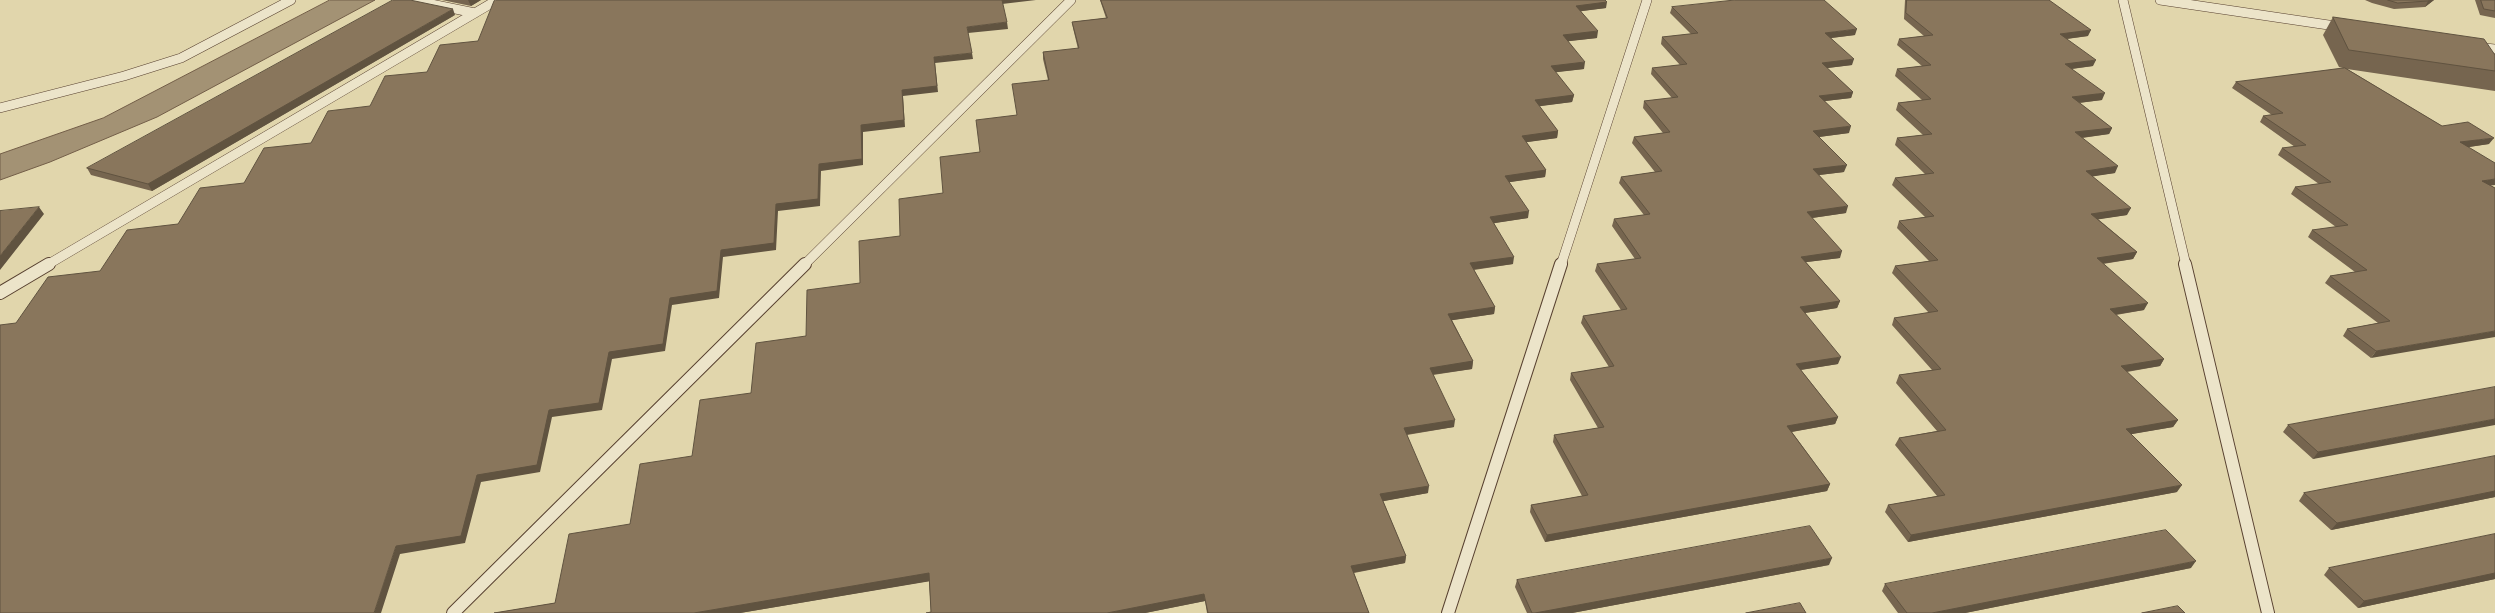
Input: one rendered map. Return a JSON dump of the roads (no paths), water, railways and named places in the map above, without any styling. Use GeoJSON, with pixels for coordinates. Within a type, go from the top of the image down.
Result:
{"type":"FeatureCollection","features":[{"type":"Feature","properties":{"kind":"lane"},"geometry":{"type":"LineString","coordinates":[[0,108],[124,76],[180,58],[291,0]]}},
{"type":"Feature","properties":{"kind":"lane"},"geometry":{"type":"LineString","coordinates":[[412,0],[475,13]]}},
{"type":"Feature","properties":{"kind":"lane"},"geometry":{"type":"LineString","coordinates":[[0,293],[497,0]]}},
{"type":"Feature","properties":{"kind":"lane"},"geometry":{"type":"LineString","coordinates":[[452,613],[1071,0]]}},
{"type":"Feature","properties":{"kind":"lane"},"geometry":{"type":"LineString","coordinates":[[1448,613],[1647,0]]}},
{"type":"Feature","properties":{"kind":"lane"},"geometry":{"type":"LineString","coordinates":[[2123,0],[2268,613]]}},
{"type":"Feature","properties":{"kind":"lane"},"geometry":{"type":"LineString","coordinates":[[2160,0],[2355,29]]}},
{"type":"Feature","properties":{"kind":"lane"},"geometry":{"type":"LineString","coordinates":[[2464,45],[2495,49]]}}]}
